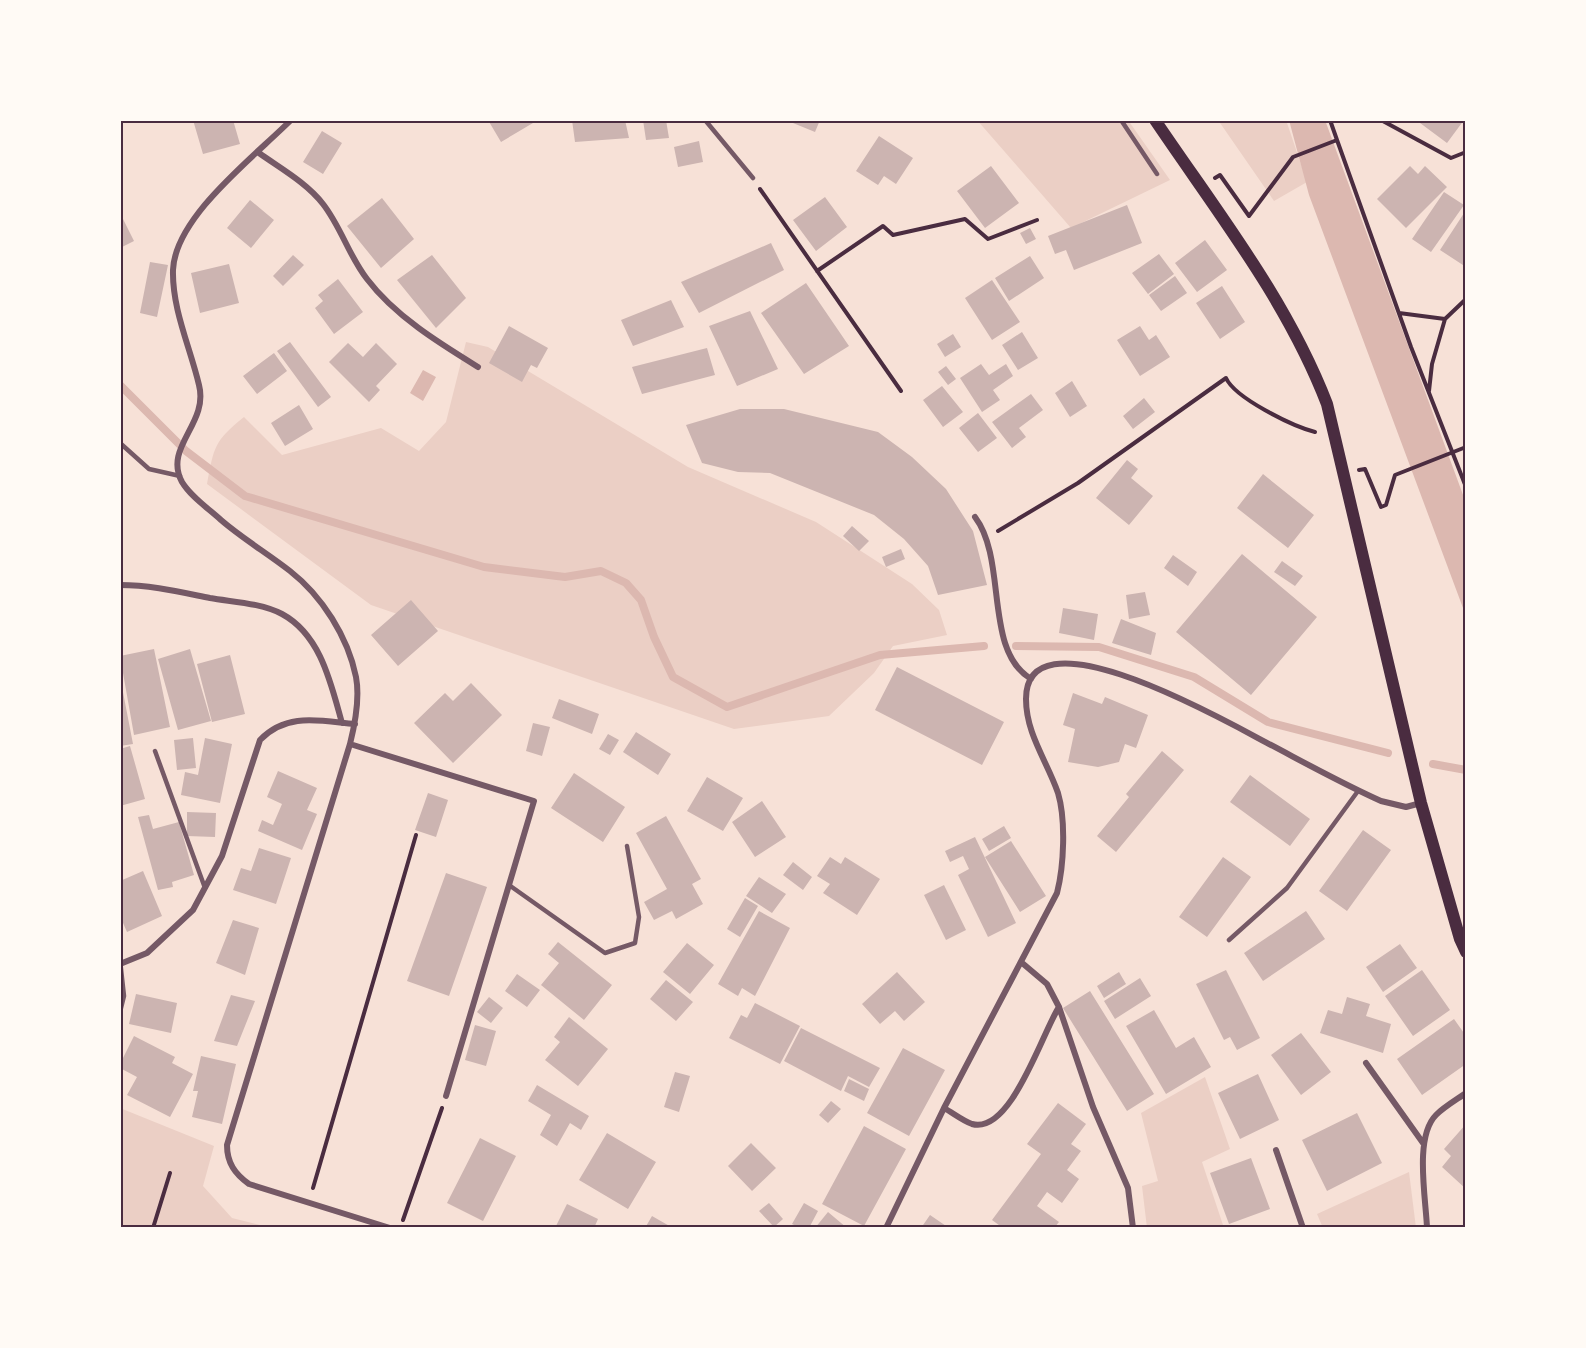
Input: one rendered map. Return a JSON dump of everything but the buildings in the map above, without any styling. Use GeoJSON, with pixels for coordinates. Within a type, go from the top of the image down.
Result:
{"type":"FeatureCollection","features":[{"type":"Feature","properties":{"kind":"main road"},"geometry":{"type":"LineString","coordinates":[[1155,120],[1286,316],[1310,361],[1334,429],[1421,803],[1466,952]]}},
{"type":"Feature","properties":{"kind":"street"},"geometry":{"type":"LineString","coordinates":[[291,120],[196,213],[180,239],[173,269],[175,299],[201,393],[201,405],[193,427],[178,452],[176,467],[180,476],[193,495],[232,530],[291,572],[312,592],[331,617],[346,645],[356,678],[355,724],[350,744],[227,1145],[230,1164],[238,1177],[249,1184],[371,1225],[390,1228]]}},
{"type":"Feature","properties":{"kind":"street"},"geometry":{"type":"LineString","coordinates":[[259,153],[310,190],[323,204],[365,277],[378,292],[438,343],[478,367]]}},
{"type":"Feature","properties":{"kind":"street"},"geometry":{"type":"LineString","coordinates":[[975,517],[986,537],[1005,646],[1014,665],[1031,679]]}},
{"type":"Feature","properties":{"kind":"street"},"geometry":{"type":"LineString","coordinates":[[120,585],[154,587],[281,613],[298,626],[312,642],[328,675],[342,723]]}},
{"type":"Feature","properties":{"kind":"street"},"geometry":{"type":"LineString","coordinates":[[886,1228],[944,1108],[1049,912],[1062,875],[1059,800],[1034,742],[1027,712],[1026,696],[1031,679],[1039,672],[1060,663],[1078,664],[1116,672],[1173,695],[1358,791],[1393,806],[1406,807],[1421,803]]}},
{"type":"Feature","properties":{"kind":"street"},"geometry":{"type":"LineString","coordinates":[[120,963],[147,953],[193,910],[222,856],[260,740],[279,724],[297,720],[355,724]]}},
{"type":"Feature","properties":{"kind":"street"},"geometry":{"type":"LineString","coordinates":[[350,744],[534,801],[446,1096]]}},
{"type":"Feature","properties":{"kind":"street"},"geometry":{"type":"LineString","coordinates":[[1021,962],[1047,984],[1059,1007],[1093,1107],[1128,1188],[1133,1228]]}},
{"type":"Feature","properties":{"kind":"street"},"geometry":{"type":"LineString","coordinates":[[944,1108],[973,1124],[988,1124],[998,1119],[1019,1087],[1059,1007]]}},
{"type":"Feature","properties":{"kind":"street"},"geometry":{"type":"LineString","coordinates":[[1366,1063],[1423,1143]]}},
{"type":"Feature","properties":{"kind":"street"},"geometry":{"type":"LineString","coordinates":[[1427,1228],[1423,1143],[1428,1125],[1436,1115],[1466,1093]]}},
{"type":"Feature","properties":{"kind":"street"},"geometry":{"type":"LineString","coordinates":[[1276,1150],[1304,1228]]}},
{"type":"Feature","properties":{"kind":"lane"},"geometry":{"type":"LineString","coordinates":[[705,120],[753,178]]}},
{"type":"Feature","properties":{"kind":"lane"},"geometry":{"type":"LineString","coordinates":[[1121,120],[1157,174]]}},
{"type":"Feature","properties":{"kind":"lane"},"geometry":{"type":"LineString","coordinates":[[120,443],[149,469],[180,476]]}},
{"type":"Feature","properties":{"kind":"lane"},"geometry":{"type":"LineString","coordinates":[[155,751],[205,888]]}},
{"type":"Feature","properties":{"kind":"lane"},"geometry":{"type":"LineString","coordinates":[[1229,940],[1287,888],[1358,791]]}},
{"type":"Feature","properties":{"kind":"lane"},"geometry":{"type":"LineString","coordinates":[[509,885],[605,953],[635,943],[639,917],[627,846]]}},
{"type":"Feature","properties":{"kind":"lane"},"geometry":{"type":"LineString","coordinates":[[120,963],[124,996],[120,1012]]}},
{"type":"Feature","properties":{"kind":"path"},"geometry":{"type":"LineString","coordinates":[[1330,120],[1334,141],[1466,487]]}},
{"type":"Feature","properties":{"kind":"path"},"geometry":{"type":"LineString","coordinates":[[1381,120],[1451,158],[1466,152]]}},
{"type":"Feature","properties":{"kind":"path"},"geometry":{"type":"LineString","coordinates":[[1220,175],[1249,216],[1282,175],[1293,157],[1334,141]]}},
{"type":"Feature","properties":{"kind":"path"},"geometry":{"type":"LineString","coordinates":[[753,178],[901,391]]}},
{"type":"Feature","properties":{"kind":"path"},"geometry":{"type":"LineString","coordinates":[[818,271],[883,226],[893,235],[965,219],[988,239],[1037,220]]}},
{"type":"Feature","properties":{"kind":"path"},"geometry":{"type":"LineString","coordinates":[[1429,392],[1432,364],[1445,319],[1466,299]]}},
{"type":"Feature","properties":{"kind":"path"},"geometry":{"type":"LineString","coordinates":[[1399,313],[1445,319]]}},
{"type":"Feature","properties":{"kind":"path"},"geometry":{"type":"LineString","coordinates":[[986,537],[1078,483],[1226,378],[1230,388],[1310,431],[1318,433],[1334,429]]}},
{"type":"Feature","properties":{"kind":"path"},"geometry":{"type":"LineString","coordinates":[[1345,474],[1365,469],[1381,507],[1386,505],[1395,475],[1410,467],[1466,447]]}},
{"type":"Feature","properties":{"kind":"path"},"geometry":{"type":"LineString","coordinates":[[308,1203],[416,835]]}},
{"type":"Feature","properties":{"kind":"path"},"geometry":{"type":"LineString","coordinates":[[400,1228],[446,1096]]}},
{"type":"Feature","properties":{"kind":"path"},"geometry":{"type":"LineString","coordinates":[[153,1228],[170,1173]]}},
{"type":"Feature","properties":{"kind":"shaded area"},"geometry":{"type":"Polygon","coordinates":[[[977,120],[1128,120],[1170,180],[1071,228],[977,120]]]}},
{"type":"Feature","properties":{"kind":"shaded area"},"geometry":{"type":"Polygon","coordinates":[[[1218,120],[1286,120],[1307,182],[1274,201],[1218,120]]]}},
{"type":"Feature","properties":{"kind":"shaded area"},"geometry":{"type":"Polygon","coordinates":[[[1289,120],[1325,120],[1466,503],[1466,616],[1309,195],[1289,120]]]}},
{"type":"Feature","properties":{"kind":"shaded area"},"geometry":{"type":"Polygon","coordinates":[[[466,342],[488,347],[688,467],[816,522],[912,584],[939,610],[947,635],[893,646],[874,673],[829,716],[734,729],[371,605],[207,484],[217,446],[227,432],[244,417],[282,455],[381,428],[419,451],[446,422],[466,342]]]}},
{"type":"Feature","properties":{"kind":"shaded area"},"geometry":{"type":"Polygon","coordinates":[[[423,370],[436,377],[423,401],[410,393],[423,370]]]}},
{"type":"Feature","properties":{"kind":"shaded area"},"geometry":{"type":"Polygon","coordinates":[[[1205,1077],[1230,1149],[1202,1162],[1224,1228],[1147,1228],[1142,1186],[1158,1181],[1141,1113],[1205,1077]]]}},
{"type":"Feature","properties":{"kind":"shaded area"},"geometry":{"type":"Polygon","coordinates":[[[120,1108],[214,1146],[203,1186],[232,1218],[272,1228],[120,1228],[120,1108]]]}},
{"type":"Feature","properties":{"kind":"shaded area"},"geometry":{"type":"Polygon","coordinates":[[[1409,1172],[1416,1228],[1323,1228],[1317,1214],[1409,1172]]]}},
{"type":"Feature","properties":{"kind":"waterway"},"geometry":{"type":"LineString","coordinates":[[120,385],[186,451],[245,496],[484,567],[565,577],[601,571],[626,583],[641,600],[654,637],[673,677],[727,707],[880,655],[984,646]]}},
{"type":"Feature","properties":{"kind":"waterway"},"geometry":{"type":"LineString","coordinates":[[1016,646],[1099,647],[1194,677],[1268,722],[1388,753]]}},
{"type":"Feature","properties":{"kind":"waterway"},"geometry":{"type":"LineString","coordinates":[[1433,764],[1466,770]]}}]}
